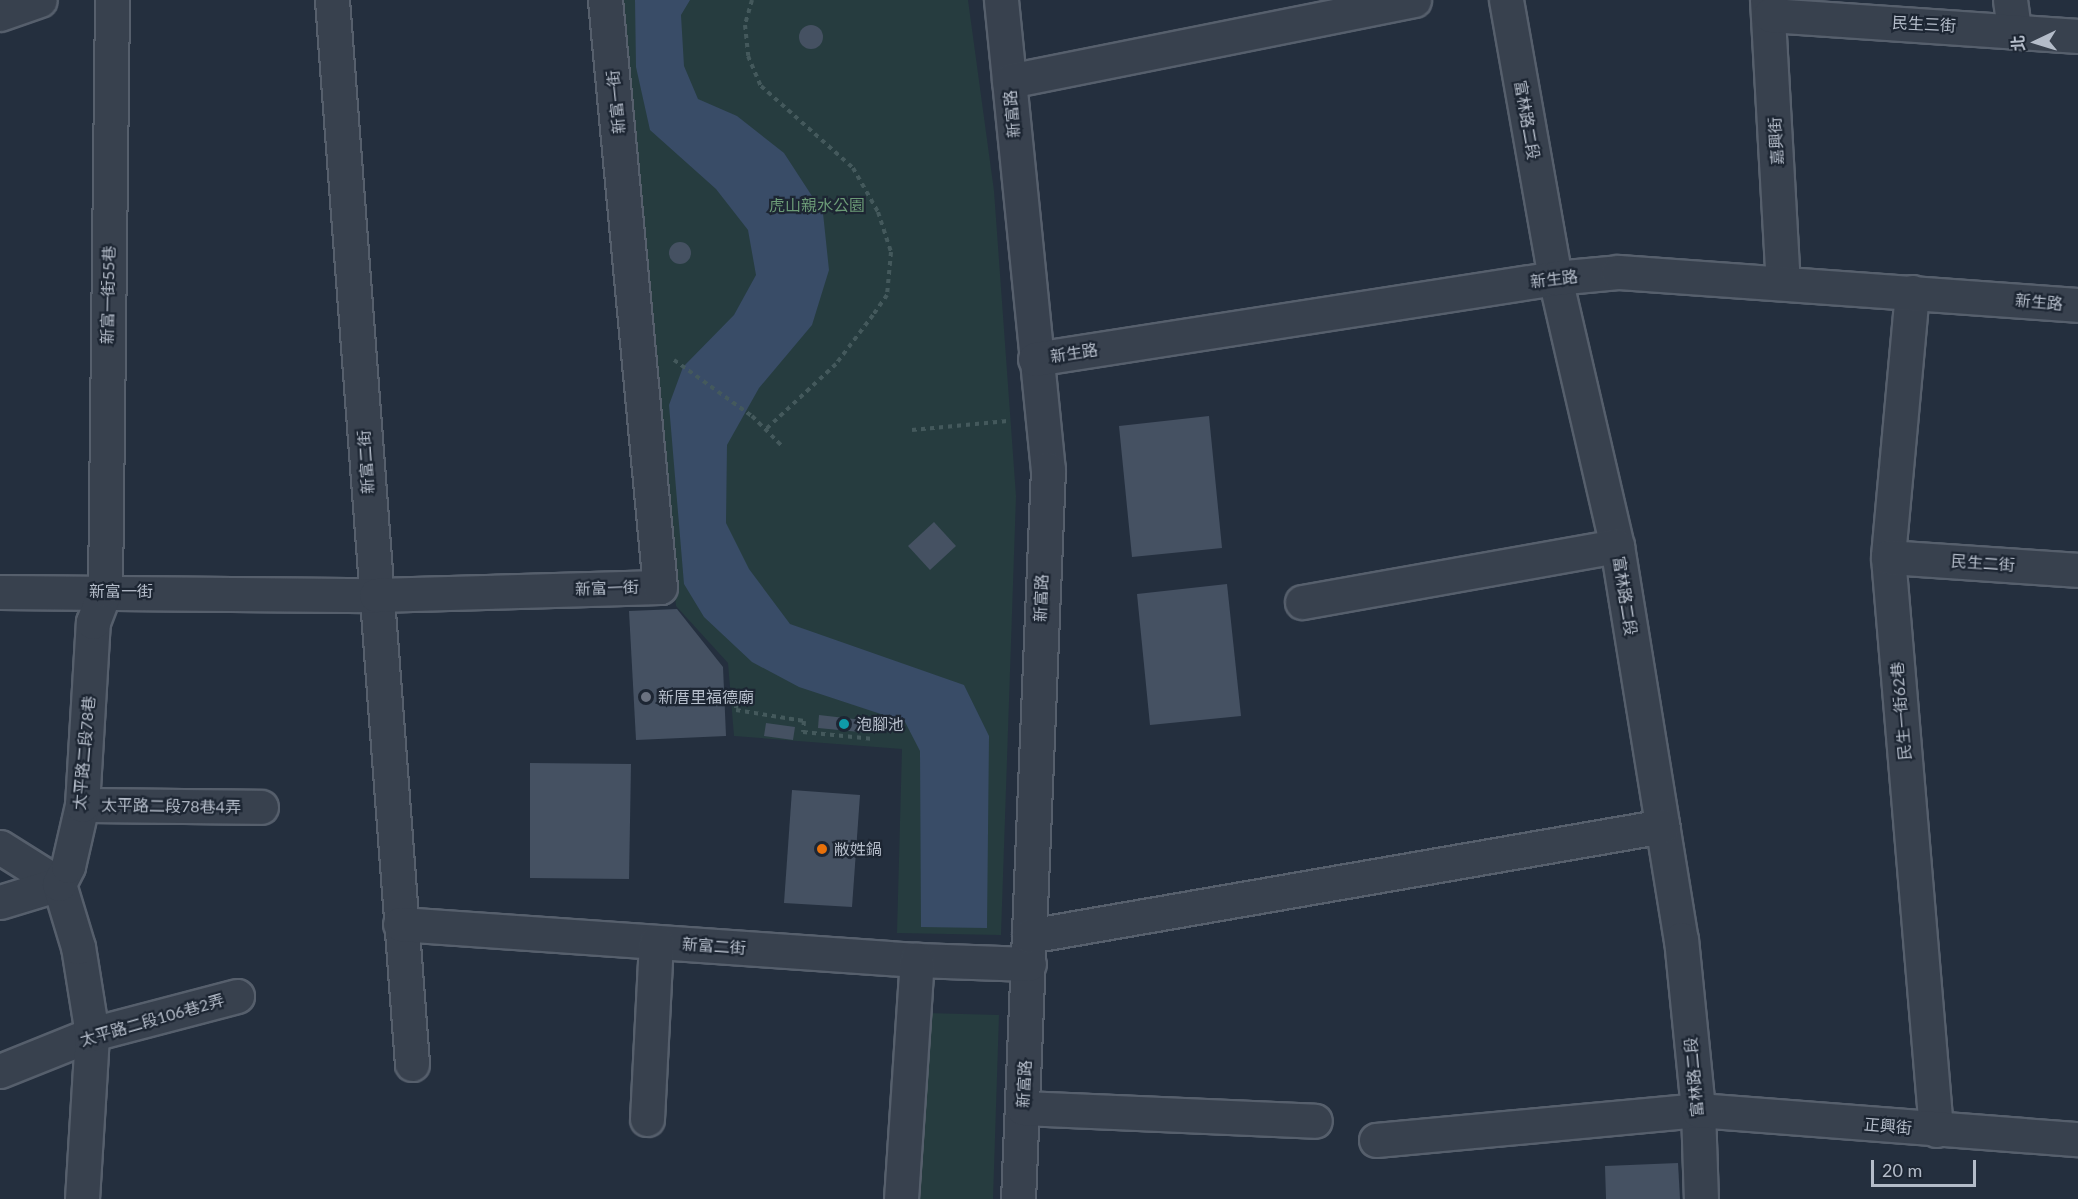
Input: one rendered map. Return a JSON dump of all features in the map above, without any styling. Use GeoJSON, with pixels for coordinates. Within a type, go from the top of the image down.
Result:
{"type":"FeatureCollection","features":[{"type":"Feature","properties":{"kind":"street"},"geometry":{"type":"LineString","coordinates":[[0,14],[39,0]]}},
{"type":"Feature","properties":{"kind":"street","name":"新富一街55巷"},"geometry":{"type":"LineString","coordinates":[[105,590],[112,0]]}},
{"type":"Feature","properties":{"kind":"street","name":"新富二街"},"geometry":{"type":"LineString","coordinates":[[332,0],[412,1064]]}},
{"type":"Feature","properties":{"kind":"street","name":"新富一街"},"geometry":{"type":"LineString","coordinates":[[0,592],[105,590],[376,595],[660,587],[605,0]]}},
{"type":"Feature","properties":{"kind":"street","name":"新富路"},"geometry":{"type":"LineString","coordinates":[[1001,0],[1035,359],[1048,469],[1018,1199]]}},
{"type":"Feature","properties":{"kind":"street"},"geometry":{"type":"LineString","coordinates":[[1009,81],[1414,0]]}},
{"type":"Feature","properties":{"kind":"street","name":"富林路二段"},"geometry":{"type":"LineString","coordinates":[[1506,0],[1555,278],[1617,546],[1663,826],[1681,939],[1698,1110],[1701,1199]]}},
{"type":"Feature","properties":{"kind":"street","name":"民生三街"},"geometry":{"type":"LineString","coordinates":[[1769,7],[2012,15],[2078,36]]}},
{"type":"Feature","properties":{"kind":"street","name":"嘉興街"},"geometry":{"type":"LineString","coordinates":[[1769,7],[1783,282]]}},
{"type":"Feature","properties":{"kind":"street","name":"新生路"},"geometry":{"type":"LineString","coordinates":[[1035,359],[1555,278],[1618,272],[1783,282],[2078,306]]}},
{"type":"Feature","properties":{"kind":"street","name":"民生一街62巷"},"geometry":{"type":"LineString","coordinates":[[1912,292],[1888,557],[1936,1130]]}},
{"type":"Feature","properties":{"kind":"street"},"geometry":{"type":"LineString","coordinates":[[1302,602],[1617,546]]}},
{"type":"Feature","properties":{"kind":"street","name":"民生二街"},"geometry":{"type":"LineString","coordinates":[[1888,557],[2078,570]]}},
{"type":"Feature","properties":{"kind":"street","name":"太平路二段78巷"},"geometry":{"type":"LineString","coordinates":[[59,884],[68,866],[82,805],[93,622],[105,590]]}},
{"type":"Feature","properties":{"kind":"street","name":"太平路二段78巷4弄"},"geometry":{"type":"LineString","coordinates":[[82,805],[261,807]]}},
{"type":"Feature","properties":{"kind":"street","name":"新富二街"},"geometry":{"type":"LineString","coordinates":[[400,924],[917,960],[1029,950],[1663,826]]}},
{"type":"Feature","properties":{"kind":"street"},"geometry":{"type":"LineString","coordinates":[[0,847],[59,884],[78,947],[92,1034],[82,1199]]}},
{"type":"Feature","properties":{"kind":"street"},"geometry":{"type":"LineString","coordinates":[[0,902],[59,884]]}},
{"type":"Feature","properties":{"kind":"street"},"geometry":{"type":"LineString","coordinates":[[647,1119],[656,942]]}},
{"type":"Feature","properties":{"kind":"street"},"geometry":{"type":"LineString","coordinates":[[902,1199],[917,960]]}},
{"type":"Feature","properties":{"kind":"street","name":"太平路二段106巷2弄"},"geometry":{"type":"LineString","coordinates":[[0,1071],[92,1034],[237,996]]}},
{"type":"Feature","properties":{"kind":"street"},"geometry":{"type":"LineString","coordinates":[[1023,1107],[1315,1121]]}},
{"type":"Feature","properties":{"kind":"street","name":"正興街"},"geometry":{"type":"LineString","coordinates":[[1376,1140],[1698,1110],[1936,1130],[2078,1139]]}},
{"type":"Feature","properties":{"kind":"path"},"geometry":{"type":"LineString","coordinates":[[752,0],[746,25],[748,56],[761,86],[853,168],[878,212],[891,252],[887,295],[873,315],[836,364],[766,429]]}},
{"type":"Feature","properties":{"kind":"path"},"geometry":{"type":"LineString","coordinates":[[671,358],[752,416],[783,447]]}},
{"type":"Feature","properties":{"kind":"path"},"geometry":{"type":"LineString","coordinates":[[912,430],[1042,418]]}},
{"type":"Feature","properties":{"kind":"path"},"geometry":{"type":"LineString","coordinates":[[724,695],[737,695],[736,710],[804,721],[802,732],[874,739]]}},
{"type":"Feature","properties":{"kind":"green space","name":"虎山親水公園"},"geometry":{"type":"Polygon","coordinates":[[[620,0],[968,0],[994,191],[1016,496],[1001,935],[897,933],[902,749],[734,736],[728,663],[676,606],[620,0]]]}},
{"type":"Feature","properties":{"kind":"green space"},"geometry":{"type":"Polygon","coordinates":[[[926,1013],[999,1015],[993,1199],[920,1199],[926,1013]]]}},
{"type":"Feature","properties":{"kind":"water"},"geometry":{"type":"Polygon","coordinates":[[[635,0],[690,0],[681,15],[684,66],[698,99],[737,116],[784,153],[823,213],[829,270],[812,325],[759,388],[727,445],[726,523],[749,569],[790,624],[964,685],[989,736],[987,928],[921,927],[920,751],[905,722],[799,687],[752,662],[704,617],[684,584],[669,405],[683,367],[734,315],[756,275],[748,230],[716,189],[650,130],[636,67],[635,0]]]}},
{"type":"Feature","properties":{"kind":"building"},"geometry":{"type":"Polygon","coordinates":[[[811,25],[820,28],[823,37],[820,46],[811,49],[802,46],[799,37],[802,28],[811,25]]]}},
{"type":"Feature","properties":{"kind":"building"},"geometry":{"type":"Polygon","coordinates":[[[680,242],[690,249],[691,253],[684,263],[680,264],[670,257],[669,253],[676,243],[680,242]]]}},
{"type":"Feature","properties":{"kind":"building"},"geometry":{"type":"Polygon","coordinates":[[[1209,416],[1222,548],[1132,557],[1119,426],[1209,416]]]}},
{"type":"Feature","properties":{"kind":"building"},"geometry":{"type":"Polygon","coordinates":[[[934,522],[956,546],[930,570],[908,546],[934,522]]]}},
{"type":"Feature","properties":{"kind":"building"},"geometry":{"type":"Polygon","coordinates":[[[1227,584],[1241,716],[1150,725],[1137,594],[1227,584]]]}},
{"type":"Feature","properties":{"kind":"building"},"geometry":{"type":"Polygon","coordinates":[[[677,609],[723,667],[726,736],[636,740],[629,611],[677,609]]]}},
{"type":"Feature","properties":{"kind":"building","name":"泡腳池"},"geometry":{"type":"Polygon","coordinates":[[[819,715],[871,721],[870,733],[818,728],[819,715]]]}},
{"type":"Feature","properties":{"kind":"building"},"geometry":{"type":"Polygon","coordinates":[[[766,723],[795,727],[793,740],[764,736],[766,723]]]}},
{"type":"Feature","properties":{"kind":"building"},"geometry":{"type":"Polygon","coordinates":[[[530,763],[631,764],[629,879],[530,878],[530,763]]]}},
{"type":"Feature","properties":{"kind":"building","name":"敝姓鍋"},"geometry":{"type":"Polygon","coordinates":[[[792,790],[860,795],[852,907],[784,903],[792,790]]]}},
{"type":"Feature","properties":{"kind":"building"},"geometry":{"type":"Polygon","coordinates":[[[1678,1163],[1680,1199],[1606,1199],[1605,1166],[1678,1163]]]}},
{"type":"Feature","properties":{"kind":"place","name":"新厝里福德廟"},"geometry":{"type":"Point","coordinates":[646,697]}},
{"type":"Feature","properties":{"kind":"place","name":"泡腳池"},"geometry":{"type":"Point","coordinates":[844,724]}},
{"type":"Feature","properties":{"kind":"place","name":"敝姓鍋"},"geometry":{"type":"Point","coordinates":[822,849]}}]}
